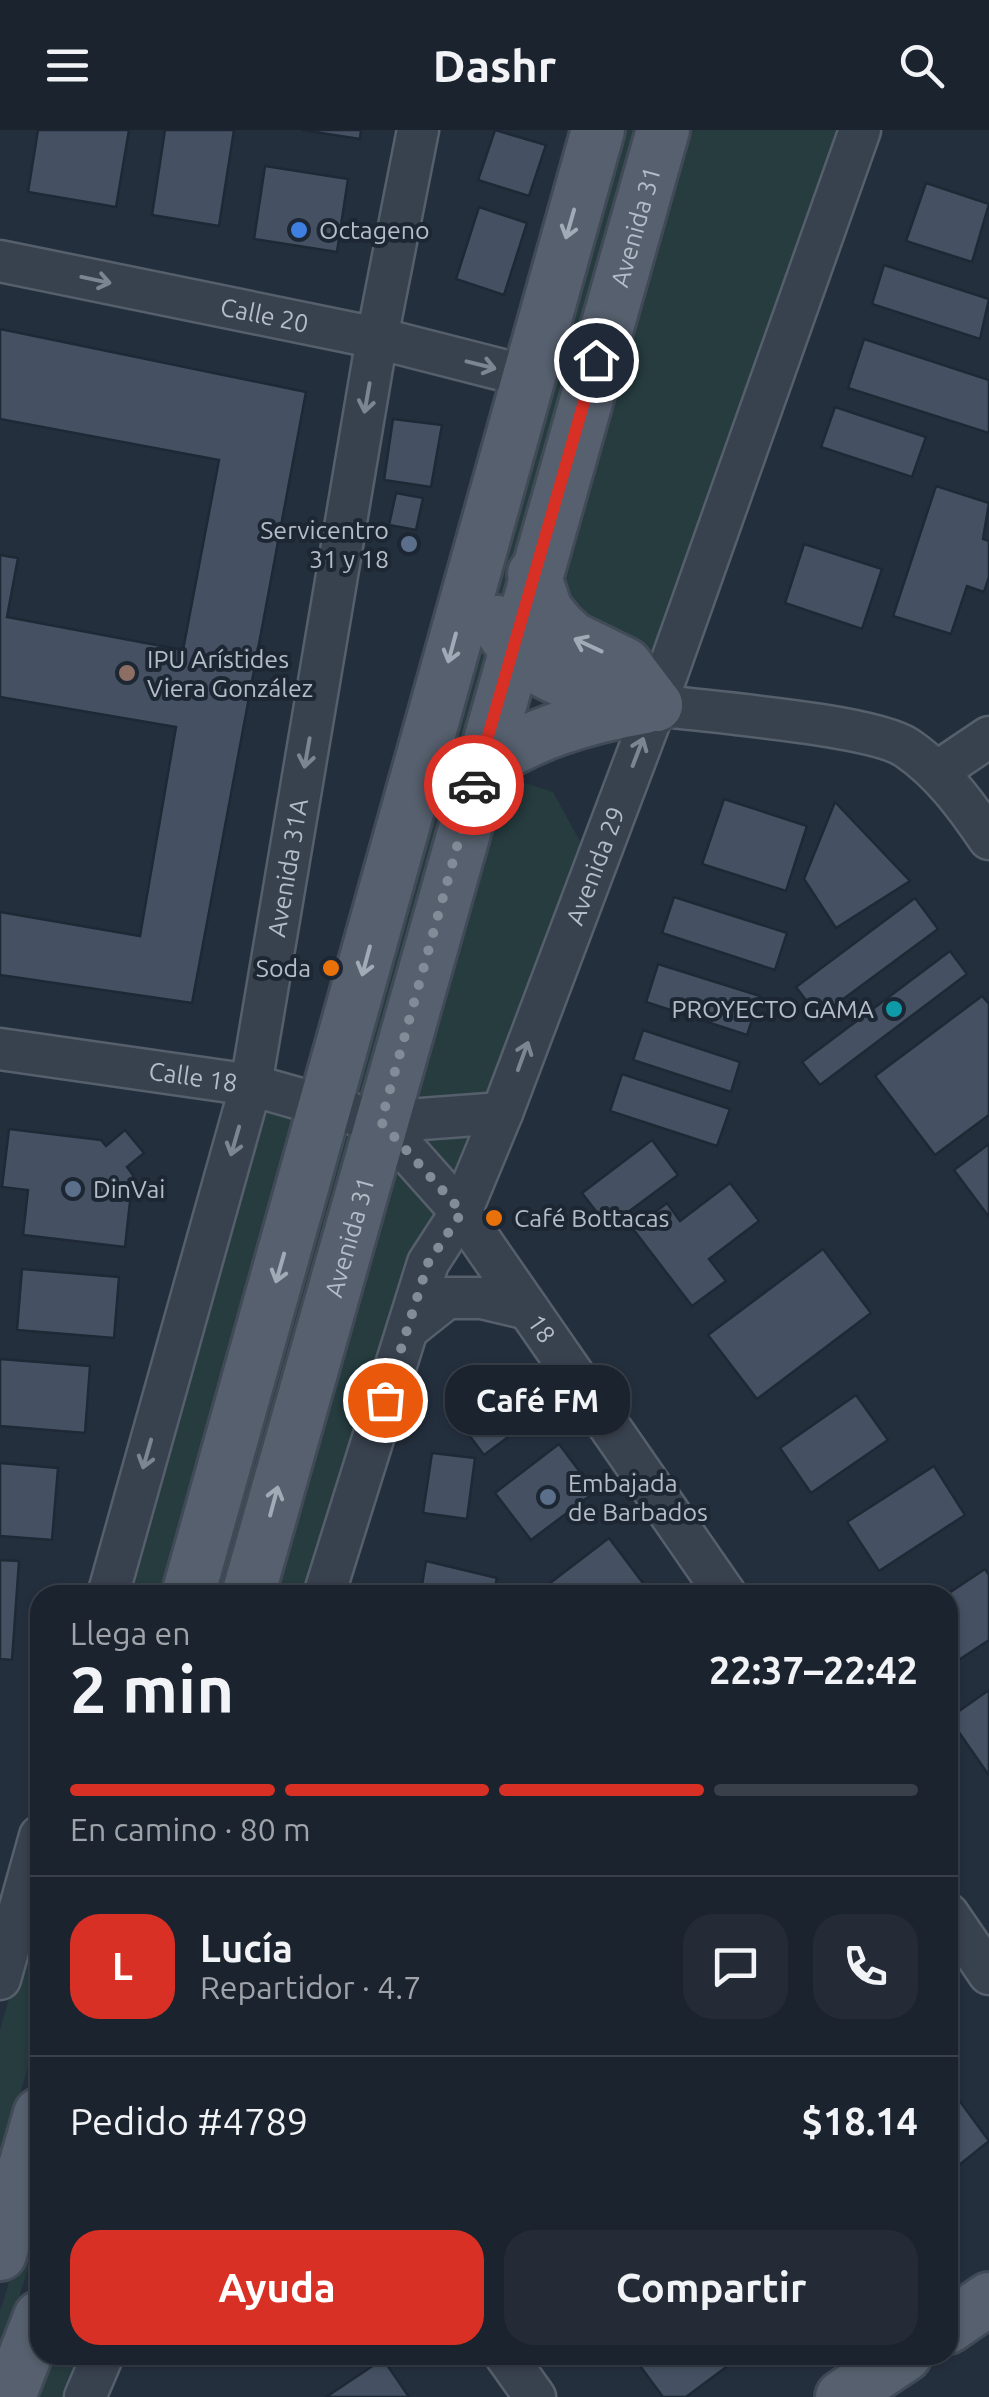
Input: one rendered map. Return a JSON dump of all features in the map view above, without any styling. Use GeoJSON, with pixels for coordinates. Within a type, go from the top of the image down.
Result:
{"type":"FeatureCollection","features":[{"type":"Feature","properties":{"kind":"main road"},"geometry":{"type":"LineString","coordinates":[[191,1585],[526,376],[598,130]]}},
{"type":"Feature","properties":{"kind":"main road","name":"Avenida 31"},"geometry":{"type":"LineString","coordinates":[[251,1585],[512,650],[663,130]]}},
{"type":"Feature","properties":{"kind":"main road"},"geometry":{"type":"LineString","coordinates":[[478,554],[482,589],[512,650],[541,670],[586,689],[656,706]]}},
{"type":"Feature","properties":{"kind":"main road"},"geometry":{"type":"LineString","coordinates":[[534,574],[546,610],[560,627],[572,638],[625,664],[656,706]]}},
{"type":"Feature","properties":{"kind":"main road"},"geometry":{"type":"LineString","coordinates":[[479,768],[513,745],[542,734],[603,714],[656,706]]}},
{"type":"Feature","properties":{"kind":"main road"},"geometry":{"type":"LineString","coordinates":[[0,2254],[30,2149]]}},
{"type":"Feature","properties":{"kind":"main road"},"geometry":{"type":"LineString","coordinates":[[958,2320],[989,2299]]}},
{"type":"Feature","properties":{"kind":"main road"},"geometry":{"type":"LineString","coordinates":[[9,2397],[30,2343]]}},
{"type":"Feature","properties":{"kind":"main road"},"geometry":{"type":"LineString","coordinates":[[842,2397],[890,2365]]}},
{"type":"Feature","properties":{"kind":"street","name":"Avenida 31A"},"geometry":{"type":"LineString","coordinates":[[111,1585],[251,1085],[377,338],[418,130]]}},
{"type":"Feature","properties":{"kind":"street","name":"Avenida 29"},"geometry":{"type":"LineString","coordinates":[[327,1585],[428,1263],[462,1212],[502,1112],[656,706],[860,130]]}},
{"type":"Feature","properties":{"kind":"street","name":"Calle 20"},"geometry":{"type":"LineString","coordinates":[[0,261],[377,338],[526,376]]}},
{"type":"Feature","properties":{"kind":"street"},"geometry":{"type":"LineString","coordinates":[[656,706],[852,731],[903,744],[937,772],[989,839]]}},
{"type":"Feature","properties":{"kind":"street"},"geometry":{"type":"LineString","coordinates":[[937,772],[989,737]]}},
{"type":"Feature","properties":{"kind":"street","name":"Calle 18"},"geometry":{"type":"LineString","coordinates":[[0,1050],[251,1085],[381,1122],[502,1112]]}},
{"type":"Feature","properties":{"kind":"street"},"geometry":{"type":"LineString","coordinates":[[381,1122],[462,1212]]}},
{"type":"Feature","properties":{"kind":"street","name":"18"},"geometry":{"type":"LineString","coordinates":[[462,1212],[719,1585]]}},
{"type":"Feature","properties":{"kind":"street"},"geometry":{"type":"LineString","coordinates":[[408,1328],[446,1298],[482,1298],[528,1309]]}},
{"type":"Feature","properties":{"kind":"street"},"geometry":{"type":"LineString","coordinates":[[0,1979],[30,1872]]}},
{"type":"Feature","properties":{"kind":"street"},"geometry":{"type":"LineString","coordinates":[[958,1929],[989,1974]]}},
{"type":"Feature","properties":{"kind":"street"},"geometry":{"type":"LineString","coordinates":[[85,2397],[99,2365]]}},
{"type":"Feature","properties":{"kind":"street"},"geometry":{"type":"LineString","coordinates":[[512,2365],[535,2397]]}},
{"type":"Feature","properties":{"kind":"green space"},"geometry":{"type":"Polygon","coordinates":[[[626,130],[637,130],[503,603],[494,581],[498,559],[626,130]]]}},
{"type":"Feature","properties":{"kind":"green space"},"geometry":{"type":"Polygon","coordinates":[[[663,130],[860,130],[656,705],[541,670],[663,130]]]}},
{"type":"Feature","properties":{"kind":"green space"},"geometry":{"type":"Polygon","coordinates":[[[482,620],[493,638],[364,1105],[350,1100],[482,620]]]}},
{"type":"Feature","properties":{"kind":"green space"},"geometry":{"type":"Polygon","coordinates":[[[479,768],[553,792],[594,867],[328,1585],[251,1585],[479,768]]]}},
{"type":"Feature","properties":{"kind":"green space"},"geometry":{"type":"Polygon","coordinates":[[[265,1102],[304,1114],[169,1585],[127,1585],[265,1102]]]}},
{"type":"Feature","properties":{"kind":"green space"},"geometry":{"type":"Polygon","coordinates":[[[342,1127],[357,1132],[226,1585],[214,1585],[342,1127]]]}},
{"type":"Feature","properties":{"kind":"green space"},"geometry":{"type":"Polygon","coordinates":[[[30,1926],[30,2061],[0,2162],[0,2030],[30,1926]]]}},
{"type":"Feature","properties":{"kind":"green space"},"geometry":{"type":"Polygon","coordinates":[[[30,2215],[30,2264],[0,2355],[0,2311],[30,2215]]]}},
{"type":"Feature","properties":{"kind":"green space"},"geometry":{"type":"Polygon","coordinates":[[[33,2365],[99,2365],[85,2397],[9,2397],[33,2365]]]}},
{"type":"Feature","properties":{"kind":"building"},"geometry":{"type":"Polygon","coordinates":[[[38,130],[129,130],[116,207],[28,192],[38,130]]]}},
{"type":"Feature","properties":{"kind":"building"},"geometry":{"type":"Polygon","coordinates":[[[165,130],[234,130],[219,226],[152,215],[165,130]]]}},
{"type":"Feature","properties":{"kind":"building"},"geometry":{"type":"Polygon","coordinates":[[[302,130],[361,130],[360,139],[302,130]]]}},
{"type":"Feature","properties":{"kind":"building"},"geometry":{"type":"Polygon","coordinates":[[[495,130],[546,145],[529,196],[478,180],[495,130]]]}},
{"type":"Feature","properties":{"kind":"building"},"geometry":{"type":"Polygon","coordinates":[[[265,166],[348,179],[337,252],[254,239],[265,166]]]}},
{"type":"Feature","properties":{"kind":"building"},"geometry":{"type":"Polygon","coordinates":[[[926,183],[989,204],[972,262],[906,241],[926,183]]]}},
{"type":"Feature","properties":{"kind":"building"},"geometry":{"type":"Polygon","coordinates":[[[479,207],[527,223],[504,295],[456,279],[479,207]]]}},
{"type":"Feature","properties":{"kind":"building"},"geometry":{"type":"Polygon","coordinates":[[[884,265],[989,299],[980,339],[872,304],[884,265]]]}},
{"type":"Feature","properties":{"kind":"building","name":"IPU Arístides Viera González"},"geometry":{"type":"Polygon","coordinates":[[[0,329],[306,392],[192,1003],[0,975],[0,912],[140,936],[176,727],[0,697],[0,555],[18,558],[7,617],[183,650],[219,460],[0,419],[0,329]]]}},
{"type":"Feature","properties":{"kind":"building"},"geometry":{"type":"Polygon","coordinates":[[[864,339],[989,380],[989,433],[848,388],[864,339]]]}},
{"type":"Feature","properties":{"kind":"building"},"geometry":{"type":"Polygon","coordinates":[[[835,407],[926,437],[912,477],[821,447],[835,407]]]}},
{"type":"Feature","properties":{"kind":"building"},"geometry":{"type":"Polygon","coordinates":[[[393,419],[442,425],[431,487],[384,480],[393,419]]]}},
{"type":"Feature","properties":{"kind":"building"},"geometry":{"type":"Polygon","coordinates":[[[936,486],[989,503],[983,539],[989,541],[989,577],[984,592],[967,586],[951,634],[893,616],[936,486]]]}},
{"type":"Feature","properties":{"kind":"building"},"geometry":{"type":"Polygon","coordinates":[[[396,493],[423,498],[416,530],[389,525],[396,493]]]}},
{"type":"Feature","properties":{"kind":"building"},"geometry":{"type":"Polygon","coordinates":[[[804,544],[882,569],[862,629],[785,603],[804,544]]]}},
{"type":"Feature","properties":{"kind":"building"},"geometry":{"type":"Polygon","coordinates":[[[724,799],[807,826],[786,891],[702,864],[724,799]]]}},
{"type":"Feature","properties":{"kind":"building"},"geometry":{"type":"Polygon","coordinates":[[[835,802],[910,881],[836,928],[804,879],[835,802]]]}},
{"type":"Feature","properties":{"kind":"building"},"geometry":{"type":"Polygon","coordinates":[[[674,897],[787,933],[775,970],[662,933],[674,897]]]}},
{"type":"Feature","properties":{"kind":"building"},"geometry":{"type":"Polygon","coordinates":[[[915,898],[938,929],[819,1017],[796,987],[915,898]]]}},
{"type":"Feature","properties":{"kind":"building"},"geometry":{"type":"Polygon","coordinates":[[[950,951],[967,974],[820,1085],[802,1062],[950,951]]]}},
{"type":"Feature","properties":{"kind":"building"},"geometry":{"type":"Polygon","coordinates":[[[658,964],[760,996],[747,1035],[646,1002],[658,964]]]}},
{"type":"Feature","properties":{"kind":"building"},"geometry":{"type":"Polygon","coordinates":[[[982,996],[989,1004],[989,1115],[935,1155],[875,1076],[982,996]]]}},
{"type":"Feature","properties":{"kind":"building"},"geometry":{"type":"Polygon","coordinates":[[[643,1030],[740,1062],[731,1092],[633,1060],[643,1030]]]}},
{"type":"Feature","properties":{"kind":"building"},"geometry":{"type":"Polygon","coordinates":[[[622,1074],[730,1109],[717,1146],[610,1111],[622,1074]]]}},
{"type":"Feature","properties":{"kind":"building","name":"DinVai"},"geometry":{"type":"Polygon","coordinates":[[[9,1129],[101,1140],[106,1146],[125,1130],[144,1153],[127,1167],[133,1175],[125,1247],[23,1235],[28,1190],[2,1187],[9,1129]]]}},
{"type":"Feature","properties":{"kind":"building"},"geometry":{"type":"Polygon","coordinates":[[[652,1140],[678,1175],[608,1227],[582,1193],[652,1140]]]}},
{"type":"Feature","properties":{"kind":"building"},"geometry":{"type":"Polygon","coordinates":[[[989,1144],[989,1217],[954,1170],[989,1144]]]}},
{"type":"Feature","properties":{"kind":"building"},"geometry":{"type":"Polygon","coordinates":[[[730,1183],[759,1221],[709,1259],[726,1281],[692,1306],[633,1229],[667,1203],[680,1221],[730,1183]]]}},
{"type":"Feature","properties":{"kind":"building"},"geometry":{"type":"Polygon","coordinates":[[[823,1249],[871,1313],[757,1399],[708,1335],[823,1249]]]}},
{"type":"Feature","properties":{"kind":"building"},"geometry":{"type":"Polygon","coordinates":[[[22,1269],[119,1277],[114,1338],[17,1330],[22,1269]]]}},
{"type":"Feature","properties":{"kind":"building"},"geometry":{"type":"Polygon","coordinates":[[[0,1359],[90,1366],[85,1433],[0,1426],[0,1359]]]}},
{"type":"Feature","properties":{"kind":"building"},"geometry":{"type":"Polygon","coordinates":[[[514,1370],[544,1410],[484,1455],[454,1415],[514,1370]]]}},
{"type":"Feature","properties":{"kind":"building"},"geometry":{"type":"Polygon","coordinates":[[[856,1395],[888,1440],[811,1493],[780,1448],[856,1395]]]}},
{"type":"Feature","properties":{"kind":"building"},"geometry":{"type":"Polygon","coordinates":[[[559,1444],[595,1492],[531,1540],[495,1493],[559,1444]]]}},
{"type":"Feature","properties":{"kind":"building"},"geometry":{"type":"Polygon","coordinates":[[[432,1453],[475,1458],[467,1519],[423,1513],[432,1453]]]}},
{"type":"Feature","properties":{"kind":"building"},"geometry":{"type":"Polygon","coordinates":[[[0,1463],[58,1468],[52,1540],[0,1536],[0,1463]]]}},
{"type":"Feature","properties":{"kind":"building"},"geometry":{"type":"Polygon","coordinates":[[[934,1466],[965,1515],[879,1571],[847,1522],[934,1466]]]}},
{"type":"Feature","properties":{"kind":"building"},"geometry":{"type":"Polygon","coordinates":[[[609,1538],[644,1585],[547,1585],[609,1538]]]}},
{"type":"Feature","properties":{"kind":"building"},"geometry":{"type":"Polygon","coordinates":[[[0,1560],[19,1561],[12,1660],[0,1659],[0,1560]]]}},
{"type":"Feature","properties":{"kind":"building"},"geometry":{"type":"Polygon","coordinates":[[[426,1561],[497,1578],[495,1585],[422,1585],[426,1561]]]}},
{"type":"Feature","properties":{"kind":"building"},"geometry":{"type":"Polygon","coordinates":[[[985,1569],[989,1575],[989,1640],[958,1660],[958,1587],[985,1569]]]}},
{"type":"Feature","properties":{"kind":"building"},"geometry":{"type":"Polygon","coordinates":[[[989,1690],[988,1774],[958,1731],[958,1712],[989,1690]]]}},
{"type":"Feature","properties":{"kind":"building"},"geometry":{"type":"Polygon","coordinates":[[[958,2099],[989,2141],[958,2166],[958,2099]]]}},
{"type":"Feature","properties":{"kind":"building"},"geometry":{"type":"Polygon","coordinates":[[[374,2365],[387,2365],[409,2397],[326,2397],[374,2365]]]}},
{"type":"Feature","properties":{"kind":"building"},"geometry":{"type":"Polygon","coordinates":[[[639,2365],[729,2365],[686,2397],[663,2397],[639,2365]]]}},
{"type":"Feature","properties":{"kind":"way so far"},"geometry":{"type":"LineString","coordinates":[[385,1400],[428,1263],[462,1212],[381,1122],[474,785]]}},
{"type":"Feature","properties":{"kind":"place","name":"Octageno"},"geometry":{"type":"Point","coordinates":[299,230]}},
{"type":"Feature","properties":{"kind":"place","name":"Servicentro 31 y 18"},"geometry":{"type":"Point","coordinates":[409,544]}},
{"type":"Feature","properties":{"kind":"place","name":"IPU Arístides Viera González"},"geometry":{"type":"Point","coordinates":[127,673]}},
{"type":"Feature","properties":{"kind":"place","name":"Soda"},"geometry":{"type":"Point","coordinates":[331,968]}},
{"type":"Feature","properties":{"kind":"place","name":"PROYECTO GAMA"},"geometry":{"type":"Point","coordinates":[894,1009]}},
{"type":"Feature","properties":{"kind":"place","name":"DinVai"},"geometry":{"type":"Point","coordinates":[73,1189]}},
{"type":"Feature","properties":{"kind":"place","name":"Café Bottacas"},"geometry":{"type":"Point","coordinates":[494,1218]}},
{"type":"Feature","properties":{"kind":"place","name":"Café FM"},"geometry":{"type":"Point","coordinates":[385,1400]}},
{"type":"Feature","properties":{"kind":"place","name":"Embajada de Barbados"},"geometry":{"type":"Point","coordinates":[548,1497]}},
{"type":"Feature","properties":{"kind":"route"},"geometry":{"type":"LineString","coordinates":[[474,785],[596,360]]}}]}
